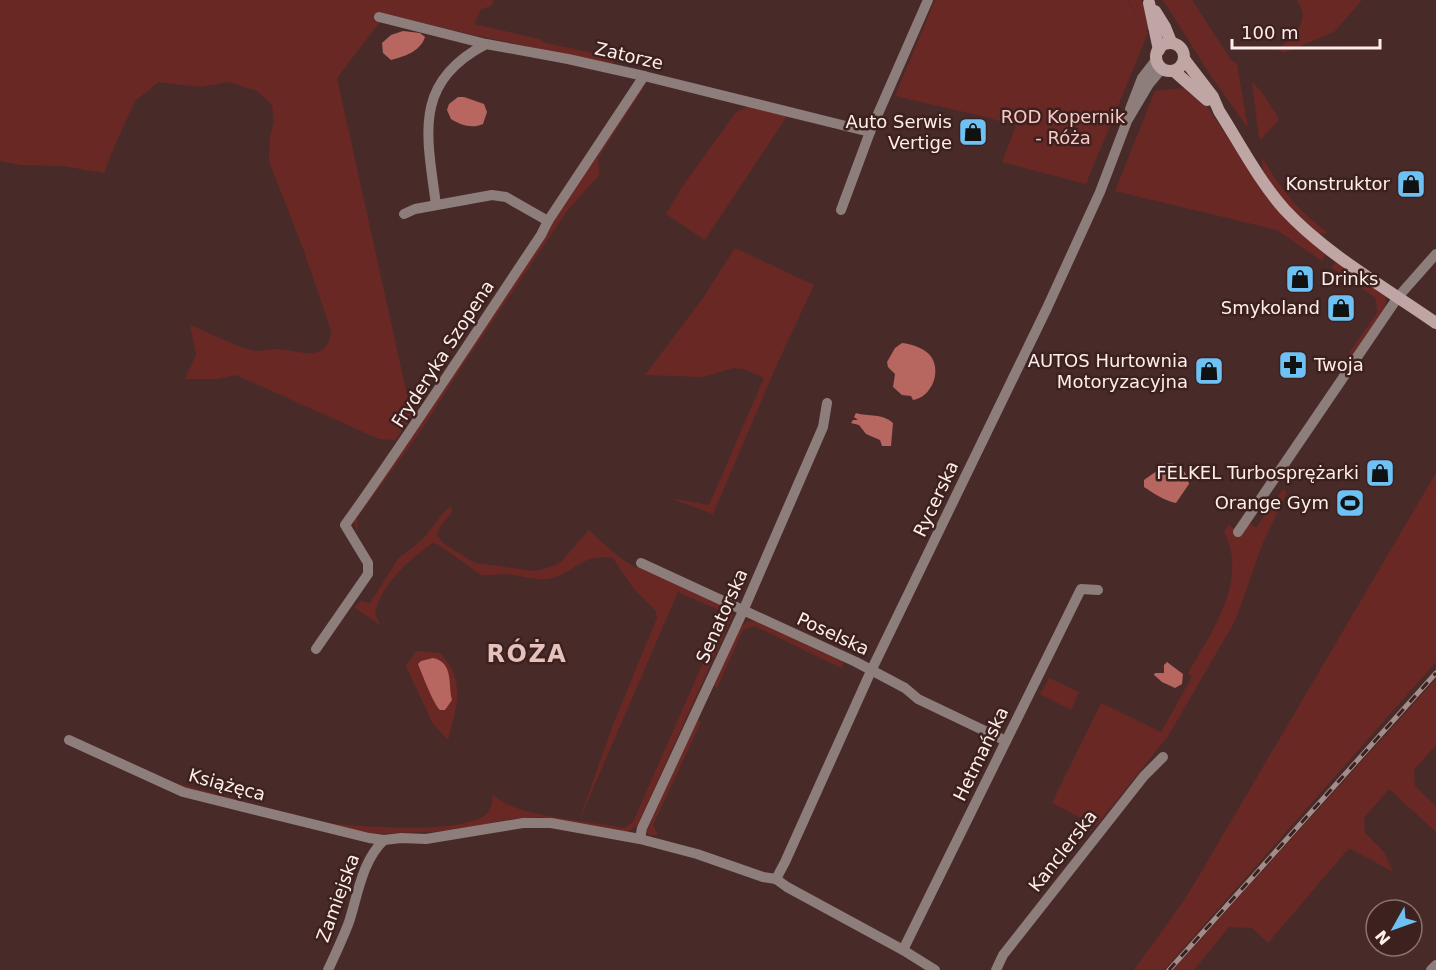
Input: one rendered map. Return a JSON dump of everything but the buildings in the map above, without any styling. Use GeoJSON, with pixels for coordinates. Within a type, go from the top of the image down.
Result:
{"type":"FeatureCollection","features":[{"type":"Feature","properties":{"kind":"street"},"geometry":{"type":"LineString","coordinates":[[841,210],[870,132],[928,0]]}},
{"type":"Feature","properties":{"kind":"street"},"geometry":{"type":"LineString","coordinates":[[1148,1],[1165,27],[1171,42],[1164,63]]}},
{"type":"Feature","properties":{"kind":"street"},"geometry":{"type":"LineString","coordinates":[[1148,1],[1164,63],[1219,111]]}},
{"type":"Feature","properties":{"kind":"street","name":"Zatorze"},"geometry":{"type":"LineString","coordinates":[[379,17],[486,44],[644,76],[870,132]]}},
{"type":"Feature","properties":{"kind":"street"},"geometry":{"type":"LineString","coordinates":[[1171,42],[1179,46],[1184,59],[1213,97],[1219,111],[1268,188],[1295,220],[1334,252],[1436,323]]}},
{"type":"Feature","properties":{"kind":"street"},"geometry":{"type":"LineString","coordinates":[[436,205],[428,130],[430,107],[435,92],[446,75],[486,44]]}},
{"type":"Feature","properties":{"kind":"street"},"geometry":{"type":"LineString","coordinates":[[1164,63],[1181,65],[1184,59]]}},
{"type":"Feature","properties":{"kind":"street","name":"Rycerska"},"geometry":{"type":"LineString","coordinates":[[776,879],[871,671],[1100,192],[1127,121],[1130,104],[1137,87],[1164,63]]}},
{"type":"Feature","properties":{"kind":"street","name":"Fryderyka Szopena"},"geometry":{"type":"LineString","coordinates":[[316,649],[368,574],[368,563],[345,525],[420,419],[644,76]]}},
{"type":"Feature","properties":{"kind":"street"},"geometry":{"type":"LineString","coordinates":[[404,214],[415,209],[492,195],[506,197],[548,221]]}},
{"type":"Feature","properties":{"kind":"street"},"geometry":{"type":"LineString","coordinates":[[1238,532],[1398,297],[1436,254]]}},
{"type":"Feature","properties":{"kind":"street","name":"Senatorska"},"geometry":{"type":"LineString","coordinates":[[640,839],[642,828],[743,610],[823,427],[827,403]]}},
{"type":"Feature","properties":{"kind":"street","name":"Poselska"},"geometry":{"type":"LineString","coordinates":[[641,563],[856,662],[905,688],[918,699],[1006,741]]}},
{"type":"Feature","properties":{"kind":"street","name":"Hetmańska"},"geometry":{"type":"LineString","coordinates":[[903,950],[1081,589],[1098,590]]}},
{"type":"Feature","properties":{"kind":"street","name":"Książęca"},"geometry":{"type":"LineString","coordinates":[[69,740],[183,792],[310,825],[384,840],[446,837],[536,822],[567,825],[640,839],[776,879]]}},
{"type":"Feature","properties":{"kind":"street","name":"Kanclerska"},"geometry":{"type":"LineString","coordinates":[[996,970],[1003,955],[1047,898],[1144,776],[1163,757]]}},
{"type":"Feature","properties":{"kind":"street","name":"Zamiejska"},"geometry":{"type":"LineString","coordinates":[[328,970],[348,924],[368,861],[384,840]]}},
{"type":"Feature","properties":{"kind":"street"},"geometry":{"type":"LineString","coordinates":[[776,879],[935,970]]}},
{"type":"Feature","properties":{"kind":"street"},"geometry":{"type":"LineString","coordinates":[[1431,970],[1436,965]]}},
{"type":"Feature","properties":{"kind":"green space"},"geometry":{"type":"Polygon","coordinates":[[[0,0],[494,0],[491,6],[481,9],[474,24],[539,39],[546,43],[617,58],[613,64],[386,14],[337,78],[412,417],[395,440],[379,439],[236,375],[217,379],[185,379],[196,355],[190,325],[254,351],[275,349],[310,353],[324,349],[329,342],[331,331],[304,251],[269,161],[270,136],[274,122],[272,105],[257,91],[229,82],[200,87],[159,82],[135,101],[104,173],[63,166],[21,165],[0,161],[0,0]]]}},
{"type":"Feature","properties":{"kind":"green space"},"geometry":{"type":"Polygon","coordinates":[[[935,0],[1127,0],[1142,23],[1128,0],[1141,0],[1154,27],[1146,30],[1148,33],[1086,184],[1002,162],[1016,126],[895,96],[935,0]]]}},
{"type":"Feature","properties":{"kind":"green space"},"geometry":{"type":"Polygon","coordinates":[[[1163,0],[1192,0],[1231,60],[1237,64],[1248,128],[1209,73],[1163,0]]]}},
{"type":"Feature","properties":{"kind":"green space"},"geometry":{"type":"Polygon","coordinates":[[[1297,0],[1362,0],[1334,32],[1283,53],[1278,50],[1295,34],[1302,22],[1301,8],[1297,0]]]}},
{"type":"Feature","properties":{"kind":"green space"},"geometry":{"type":"Polygon","coordinates":[[[1252,82],[1261,91],[1278,117],[1278,121],[1261,139],[1259,137],[1252,82]]]}},
{"type":"Feature","properties":{"kind":"green space"},"geometry":{"type":"Polygon","coordinates":[[[644,87],[598,158],[599,175],[567,211],[422,429],[357,518],[358,533],[353,520],[644,87]]]}},
{"type":"Feature","properties":{"kind":"green space","name":"ROD Kopernik - Róża"},"geometry":{"type":"Polygon","coordinates":[[[1185,88],[1190,95],[1196,90],[1271,202],[1286,220],[1326,253],[1322,261],[1277,230],[1115,191],[1155,91],[1185,88]]]}},
{"type":"Feature","properties":{"kind":"green space"},"geometry":{"type":"Polygon","coordinates":[[[748,107],[787,116],[705,240],[666,214],[682,187],[736,112],[748,107]]]}},
{"type":"Feature","properties":{"kind":"green space"},"geometry":{"type":"Polygon","coordinates":[[[1262,157],[1290,198],[1328,233],[1319,234],[1282,199],[1263,171],[1262,157]]]}},
{"type":"Feature","properties":{"kind":"green space"},"geometry":{"type":"Polygon","coordinates":[[[735,248],[814,285],[778,362],[713,514],[670,498],[709,505],[764,378],[744,369],[733,368],[703,377],[645,375],[703,298],[735,248]]]}},
{"type":"Feature","properties":{"kind":"green space"},"geometry":{"type":"Polygon","coordinates":[[[1337,261],[1385,296],[1386,301],[1385,308],[1353,355],[1347,356],[1377,313],[1376,298],[1331,267],[1337,261]]]}},
{"type":"Feature","properties":{"kind":"green space"},"geometry":{"type":"Polygon","coordinates":[[[1436,473],[1436,662],[1164,970],[1134,970],[1187,896],[1436,473]]]}},
{"type":"Feature","properties":{"kind":"green space"},"geometry":{"type":"Polygon","coordinates":[[[1283,489],[1287,492],[1262,545],[1235,621],[1168,736],[1096,826],[1052,803],[1101,703],[1161,732],[1192,677],[1188,673],[1217,623],[1230,587],[1231,550],[1224,532],[1229,525],[1241,534],[1249,523],[1256,528],[1283,489]]]}},
{"type":"Feature","properties":{"kind":"green space"},"geometry":{"type":"Polygon","coordinates":[[[451,506],[452,512],[439,528],[437,535],[443,543],[475,563],[535,571],[551,567],[561,562],[589,530],[617,555],[636,568],[638,566],[731,610],[733,615],[637,826],[627,832],[541,817],[511,819],[452,831],[366,834],[175,790],[168,781],[324,823],[410,828],[459,824],[477,819],[488,812],[493,795],[522,810],[579,821],[614,722],[657,618],[656,611],[633,588],[613,558],[587,560],[560,575],[546,579],[505,574],[481,575],[433,543],[406,565],[390,582],[375,613],[380,625],[354,607],[361,601],[370,603],[398,559],[423,539],[451,506]],[[678,592],[579,821],[624,828],[633,822],[722,620],[719,610],[678,592]]]}},
{"type":"Feature","properties":{"kind":"green space"},"geometry":{"type":"Polygon","coordinates":[[[748,621],[757,622],[844,662],[841,668],[755,626],[743,630],[717,688],[714,685],[738,630],[748,621]]]}},
{"type":"Feature","properties":{"kind":"green space"},"geometry":{"type":"Polygon","coordinates":[[[416,651],[440,653],[453,673],[457,694],[448,740],[433,724],[406,666],[416,651]]]}},
{"type":"Feature","properties":{"kind":"green space"},"geometry":{"type":"Polygon","coordinates":[[[1049,678],[1079,692],[1071,710],[1040,694],[1049,678]]]}},
{"type":"Feature","properties":{"kind":"green space"},"geometry":{"type":"Polygon","coordinates":[[[1436,679],[1436,745],[1414,770],[1415,786],[1436,806],[1436,832],[1389,789],[1364,818],[1365,833],[1384,852],[1393,872],[1349,848],[1268,943],[1252,928],[1229,927],[1194,970],[1173,970],[1436,679]]]}},
{"type":"Feature","properties":{"kind":"green space"},"geometry":{"type":"Polygon","coordinates":[[[696,720],[701,722],[653,825],[658,835],[649,835],[647,830],[696,720]]]}},
{"type":"Feature","properties":{"kind":"shaded area"},"geometry":{"type":"Polygon","coordinates":[[[403,31],[420,33],[425,37],[416,50],[391,60],[383,53],[382,43],[391,35],[403,31]]]}},
{"type":"Feature","properties":{"kind":"shaded area"},"geometry":{"type":"Polygon","coordinates":[[[458,97],[484,104],[487,112],[483,124],[466,126],[451,119],[447,110],[449,104],[458,97]]]}},
{"type":"Feature","properties":{"kind":"shaded area"},"geometry":{"type":"Polygon","coordinates":[[[902,343],[923,350],[930,355],[935,364],[933,384],[925,394],[913,400],[911,396],[902,395],[893,387],[895,374],[888,367],[887,362],[895,348],[902,343]]]}},
{"type":"Feature","properties":{"kind":"shaded area"},"geometry":{"type":"Polygon","coordinates":[[[856,413],[880,416],[893,423],[891,446],[882,446],[880,440],[866,434],[859,425],[851,423],[853,420],[858,420],[854,417],[856,413]]]}},
{"type":"Feature","properties":{"kind":"shaded area"},"geometry":{"type":"Polygon","coordinates":[[[1168,463],[1176,464],[1182,469],[1189,484],[1176,503],[1163,499],[1144,487],[1144,480],[1168,463]]]}},
{"type":"Feature","properties":{"kind":"shaded area"},"geometry":{"type":"Polygon","coordinates":[[[433,658],[444,664],[449,675],[452,700],[445,710],[440,710],[435,702],[418,664],[433,658]]]}},
{"type":"Feature","properties":{"kind":"shaded area"},"geometry":{"type":"Polygon","coordinates":[[[1167,662],[1183,674],[1182,684],[1175,688],[1154,675],[1164,673],[1164,665],[1167,662]]]}},
{"type":"Feature","properties":{"kind":"railway"},"geometry":{"type":"LineString","coordinates":[[1169,970],[1436,673]]}},
{"type":"Feature","properties":{"kind":"place","name":"Auto Serwis Vertige"},"geometry":{"type":"Point","coordinates":[973,132]}},
{"type":"Feature","properties":{"kind":"place","name":"Konstruktor"},"geometry":{"type":"Point","coordinates":[1411,184]}},
{"type":"Feature","properties":{"kind":"place","name":"Drinks"},"geometry":{"type":"Point","coordinates":[1300,279]}},
{"type":"Feature","properties":{"kind":"place","name":"Smykoland"},"geometry":{"type":"Point","coordinates":[1341,308]}},
{"type":"Feature","properties":{"kind":"place","name":"Twoja"},"geometry":{"type":"Point","coordinates":[1293,365]}},
{"type":"Feature","properties":{"kind":"place","name":"AUTOS Hurtownia Motoryzacyjna"},"geometry":{"type":"Point","coordinates":[1209,371]}},
{"type":"Feature","properties":{"kind":"place","name":"FELKEL Turbosprężarki"},"geometry":{"type":"Point","coordinates":[1380,473]}},
{"type":"Feature","properties":{"kind":"place","name":"Orange Gym"},"geometry":{"type":"Point","coordinates":[1350,503]}},
{"type":"Feature","properties":{"kind":"district","name":"RÓŻA"},"geometry":{"type":"Point","coordinates":[527,654]}}]}
